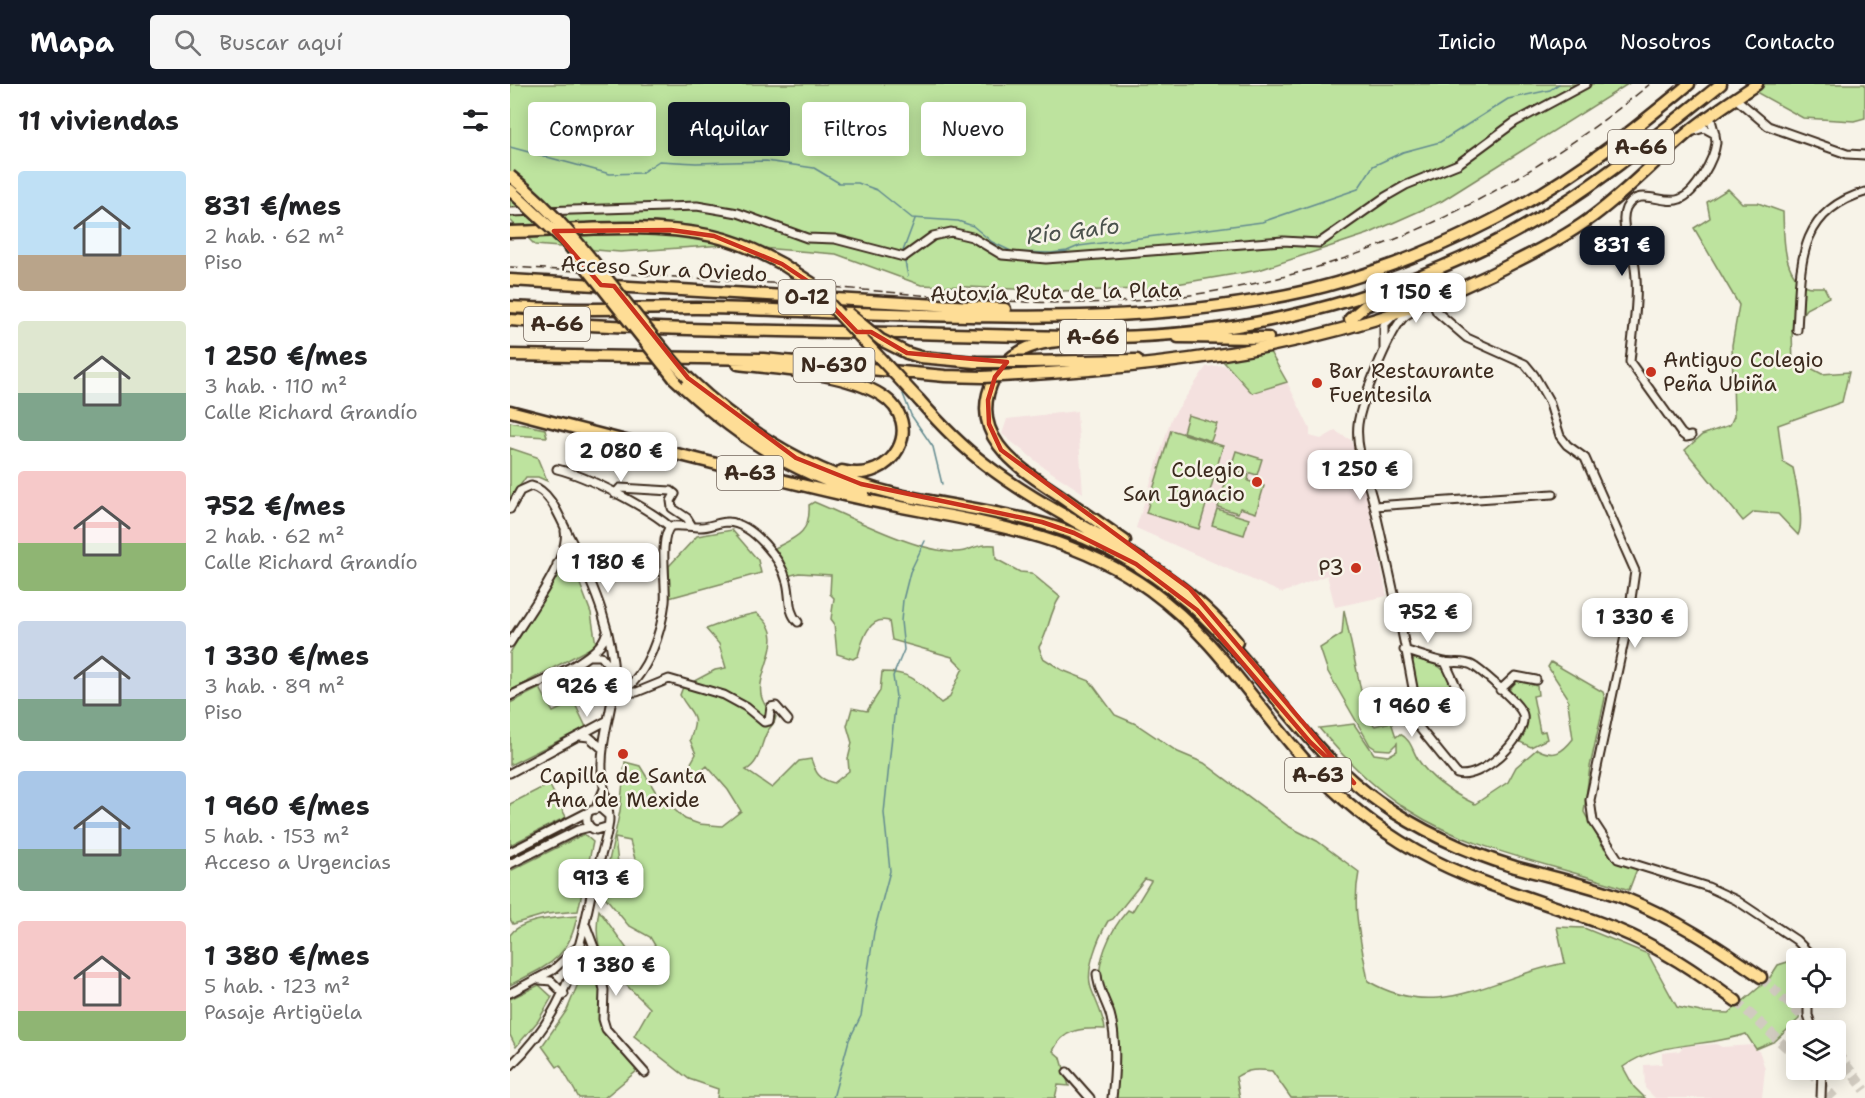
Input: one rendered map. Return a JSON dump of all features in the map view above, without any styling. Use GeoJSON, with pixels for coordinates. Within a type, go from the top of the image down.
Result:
{"type":"FeatureCollection","features":[{"type":"Feature","properties":{"kind":"highway","name":"Autovía Ruta de la Plata"},"geometry":{"type":"LineString","coordinates":[[510,307],[698,308],[1014,316],[1104,315],[1209,308],[1265,299],[1313,289],[1420,254],[1473,231],[1526,202],[1593,160],[1689,84]]}},
{"type":"Feature","properties":{"kind":"highway","name":"Autovía Ruta de la Plata"},"geometry":{"type":"LineString","coordinates":[[510,320],[603,327],[1114,337],[1229,327],[1326,306],[1423,274],[1505,237],[1596,181],[1720,84]]}},
{"type":"Feature","properties":{"kind":"highway","name":"N-630"},"geometry":{"type":"LineString","coordinates":[[510,355],[763,358],[945,376],[982,377],[1122,368],[1250,350],[1391,316],[1430,302],[1498,271],[1587,221],[1689,132],[1757,84]]}},
{"type":"Feature","properties":{"kind":"highway","name":"A-63"},"geometry":{"type":"LineString","coordinates":[[510,176],[577,239],[688,378],[713,402],[766,440],[796,458],[840,477],[895,494],[1012,514],[1042,522],[1074,532],[1136,564],[1204,617],[1232,645],[1310,742],[1354,783],[1412,823],[1446,841],[1511,865],[1621,897],[1655,911],[1710,941],[1761,977]]}},
{"type":"Feature","properties":{"kind":"highway"},"geometry":{"type":"LineString","coordinates":[[510,190],[567,243],[674,378],[726,424],[797,468],[850,489],[936,512]]}},
{"type":"Feature","properties":{"kind":"highway","name":"N-630"},"geometry":{"type":"LineString","coordinates":[[510,232],[671,230],[714,236],[738,243],[782,264],[809,282],[880,340],[920,357],[975,362],[1203,358]]}},
{"type":"Feature","properties":{"kind":"highway"},"geometry":{"type":"LineString","coordinates":[[1350,319],[1365,306],[1434,277],[1486,250],[1505,237]]}},
{"type":"Feature","properties":{"kind":"highway","name":"Acceso Sur a Oviedo"},"geometry":{"type":"LineString","coordinates":[[510,280],[1104,315]]}},
{"type":"Feature","properties":{"kind":"highway"},"geometry":{"type":"LineString","coordinates":[[809,282],[939,423],[984,464],[1068,516],[1121,545],[1170,578],[1211,611]]}},
{"type":"Feature","properties":{"kind":"highway"},"geometry":{"type":"LineString","coordinates":[[510,301],[579,308]]}},
{"type":"Feature","properties":{"kind":"highway"},"geometry":{"type":"LineString","coordinates":[[510,327],[603,327]]}},
{"type":"Feature","properties":{"kind":"highway"},"geometry":{"type":"LineString","coordinates":[[1154,334],[1200,338],[1251,336],[1268,338]]}},
{"type":"Feature","properties":{"kind":"highway"},"geometry":{"type":"LineString","coordinates":[[1114,337],[1038,344],[1017,354],[1000,369],[992,384],[987,410],[991,431],[1001,450],[1018,467],[1163,567],[1211,611],[1354,783]]}},
{"type":"Feature","properties":{"kind":"highway"},"geometry":{"type":"LineString","coordinates":[[685,358],[815,375],[858,386],[888,401],[897,414],[902,428],[900,444],[893,459],[880,469],[862,474],[831,468],[766,440]]}},
{"type":"Feature","properties":{"kind":"highway","name":"A-63"},"geometry":{"type":"LineString","coordinates":[[510,413],[848,496],[936,512],[1040,535],[1100,560],[1133,579],[1177,612],[1206,638],[1295,750],[1330,787],[1368,821],[1442,866],[1647,942],[1701,975],[1736,1001]]}},
{"type":"Feature","properties":{"kind":"street"},"geometry":{"type":"LineString","coordinates":[[510,212],[697,206],[738,213],[807,238],[835,239],[904,257],[933,236],[951,232],[972,237],[1002,255],[1046,259],[1283,241],[1311,244],[1319,243],[1406,185],[1458,164],[1515,122],[1586,84]]}},
{"type":"Feature","properties":{"kind":"street"},"geometry":{"type":"LineString","coordinates":[[1735,98],[1768,126],[1847,154],[1865,154]]}},
{"type":"Feature","properties":{"kind":"street"},"geometry":{"type":"LineString","coordinates":[[1706,122],[1715,135]]}},
{"type":"Feature","properties":{"kind":"street"},"geometry":{"type":"LineString","coordinates":[[1691,436],[1686,437],[1681,433],[1630,362],[1636,306],[1634,263],[1623,216],[1627,206],[1640,197],[1650,196],[1670,201],[1681,199],[1691,192],[1701,179],[1716,144],[1715,135],[1706,122]]}},
{"type":"Feature","properties":{"kind":"street"},"geometry":{"type":"LineString","coordinates":[[1797,330],[1804,246],[1815,221],[1840,201],[1865,192]]}},
{"type":"Feature","properties":{"kind":"street"},"geometry":{"type":"LineString","coordinates":[[1404,650],[1445,662],[1473,665],[1523,713],[1521,729],[1516,739],[1485,769],[1462,775],[1454,770],[1413,720],[1411,713],[1413,691],[1404,650],[1374,506],[1358,426],[1364,397],[1393,333],[1405,316],[1430,302],[1437,312],[1467,338],[1525,364],[1549,401],[1560,436],[1567,445],[1585,458],[1635,571],[1627,627],[1590,800],[1593,821],[1618,859],[1708,887],[1736,900],[1796,940],[1804,948]]}},
{"type":"Feature","properties":{"kind":"street"},"geometry":{"type":"LineString","coordinates":[[1391,316],[1393,333]]}},
{"type":"Feature","properties":{"kind":"street"},"geometry":{"type":"LineString","coordinates":[[1383,329],[1391,316]]}},
{"type":"Feature","properties":{"kind":"street"},"geometry":{"type":"LineString","coordinates":[[1364,324],[1375,324],[1383,329],[1386,341],[1382,357]]}},
{"type":"Feature","properties":{"kind":"street"},"geometry":{"type":"LineString","coordinates":[[557,469],[573,473],[650,511],[670,527],[699,527],[725,522],[738,524],[750,531],[771,554],[786,578],[790,608],[798,622]]}},
{"type":"Feature","properties":{"kind":"street"},"geometry":{"type":"LineString","coordinates":[[510,509],[525,487],[538,487],[545,493],[564,526],[582,564],[606,632],[613,692],[603,749],[604,789],[608,815],[581,944],[564,994],[538,1036],[510,1066]]}},
{"type":"Feature","properties":{"kind":"street"},"geometry":{"type":"LineString","coordinates":[[615,494],[620,488],[672,491],[675,494],[671,501],[672,508],[687,518],[692,526]]}},
{"type":"Feature","properties":{"kind":"street"},"geometry":{"type":"LineString","coordinates":[[1374,506],[1553,494]]}},
{"type":"Feature","properties":{"kind":"street"},"geometry":{"type":"LineString","coordinates":[[510,643],[566,546],[564,526]]}},
{"type":"Feature","properties":{"kind":"street"},"geometry":{"type":"LineString","coordinates":[[623,692],[639,677],[650,659],[665,601],[666,538],[670,527]]}},
{"type":"Feature","properties":{"kind":"street"},"geometry":{"type":"LineString","coordinates":[[557,564],[564,559],[582,564]]}},
{"type":"Feature","properties":{"kind":"street"},"geometry":{"type":"LineString","coordinates":[[510,696],[590,656],[601,646],[606,632]]}},
{"type":"Feature","properties":{"kind":"street"},"geometry":{"type":"LineString","coordinates":[[590,656],[601,656],[612,670]]}},
{"type":"Feature","properties":{"kind":"street"},"geometry":{"type":"LineString","coordinates":[[1413,691],[1437,705],[1451,696],[1457,688],[1445,662]]}},
{"type":"Feature","properties":{"kind":"street"},"geometry":{"type":"LineString","coordinates":[[1500,690],[1515,676],[1536,680]]}},
{"type":"Feature","properties":{"kind":"street"},"geometry":{"type":"LineString","coordinates":[[613,692],[637,692],[669,679],[724,695],[746,707],[764,722],[769,722],[771,707],[776,706],[788,720]]}},
{"type":"Feature","properties":{"kind":"street"},"geometry":{"type":"LineString","coordinates":[[510,772],[608,720]]}},
{"type":"Feature","properties":{"kind":"street"},"geometry":{"type":"LineString","coordinates":[[578,736],[588,737],[603,749]]}},
{"type":"Feature","properties":{"kind":"street"},"geometry":{"type":"LineString","coordinates":[[510,852],[596,808],[604,789]]}},
{"type":"Feature","properties":{"kind":"street"},"geometry":{"type":"LineString","coordinates":[[596,808],[603,809],[608,815]]}},
{"type":"Feature","properties":{"kind":"street"},"geometry":{"type":"LineString","coordinates":[[588,813],[587,821],[603,843]]}},
{"type":"Feature","properties":{"kind":"street"},"geometry":{"type":"LineString","coordinates":[[510,864],[578,830],[606,827]]}},
{"type":"Feature","properties":{"kind":"street"},"geometry":{"type":"LineString","coordinates":[[586,924],[595,950],[604,990],[603,1018],[606,1029],[645,1073]]}},
{"type":"Feature","properties":{"kind":"street"},"geometry":{"type":"LineString","coordinates":[[510,993],[553,970],[581,944]]}},
{"type":"Feature","properties":{"kind":"street"},"geometry":{"type":"LineString","coordinates":[[1097,974],[1098,990],[1110,1014],[1113,1036],[1112,1098]]}},
{"type":"Feature","properties":{"kind":"street"},"geometry":{"type":"LineString","coordinates":[[535,981],[551,981],[564,994]]}},
{"type":"Feature","properties":{"kind":"street"},"geometry":{"type":"LineString","coordinates":[[1067,1072],[1090,1098]]}},
{"type":"Feature","properties":{"kind":"street"},"geometry":{"type":"LineString","coordinates":[[1821,1098],[1822,1080]]}},
{"type":"Feature","properties":{"kind":"highlighted area"},"geometry":{"type":"Polygon","coordinates":[[[671,230],[714,236],[782,264],[809,282],[857,332],[871,332],[907,353],[1007,362],[995,377],[988,400],[989,424],[1001,450],[1190,589],[1354,783],[1310,742],[1197,610],[1136,564],[1074,533],[1042,522],[861,484],[796,458],[688,378],[614,286],[601,285],[554,231],[671,230]]]}},
{"type":"Feature","properties":{"kind":"shaded area","name":"Colegio San Ignacio"},"geometry":{"type":"Polygon","coordinates":[[[1224,365],[1252,393],[1287,382],[1310,429],[1310,436],[1321,439],[1335,431],[1351,440],[1361,468],[1387,596],[1335,607],[1327,575],[1282,593],[1136,528],[1171,419],[1206,367],[1224,365]]]}},
{"type":"Feature","properties":{"kind":"shaded area"},"geometry":{"type":"Polygon","coordinates":[[[1077,411],[1083,493],[1042,466],[1002,434],[1007,419],[1077,411]]]}},
{"type":"Feature","properties":{"kind":"shaded area"},"geometry":{"type":"Polygon","coordinates":[[[1716,1044],[1722,1047],[1753,1045],[1760,1053],[1765,1069],[1762,1098],[1655,1098],[1645,1088],[1644,1065],[1662,1064],[1662,1053],[1679,1051],[1684,1046],[1716,1044]]]}},
{"type":"Feature","properties":{"kind":"green space"},"geometry":{"type":"Polygon","coordinates":[[[510,84],[1628,84],[1442,201],[1368,234],[1259,270],[1147,289],[1060,291],[921,285],[836,254],[725,245],[620,252],[535,245],[510,220],[510,84]]]}},
{"type":"Feature","properties":{"kind":"green space"},"geometry":{"type":"Polygon","coordinates":[[[1763,84],[1865,84],[1865,118],[1854,121],[1803,118],[1754,91],[1763,84]]]}},
{"type":"Feature","properties":{"kind":"green space"},"geometry":{"type":"Polygon","coordinates":[[[1728,189],[1742,203],[1758,203],[1783,212],[1784,242],[1792,271],[1804,285],[1824,287],[1829,297],[1806,309],[1792,329],[1793,367],[1807,366],[1822,374],[1849,372],[1842,402],[1778,425],[1783,462],[1793,468],[1796,483],[1801,522],[1798,535],[1778,514],[1754,512],[1743,521],[1685,450],[1702,435],[1730,425],[1734,416],[1732,345],[1739,305],[1694,228],[1710,218],[1707,202],[1728,189]]]}},
{"type":"Feature","properties":{"kind":"green space"},"geometry":{"type":"Polygon","coordinates":[[[1270,352],[1287,382],[1252,393],[1222,360],[1270,352]]]}},
{"type":"Feature","properties":{"kind":"green space"},"geometry":{"type":"Polygon","coordinates":[[[1188,415],[1217,424],[1211,441],[1183,432],[1188,415]]]}},
{"type":"Feature","properties":{"kind":"green space"},"geometry":{"type":"Polygon","coordinates":[[[510,422],[545,429],[547,437],[510,435],[510,422]]]}},
{"type":"Feature","properties":{"kind":"green space"},"geometry":{"type":"Polygon","coordinates":[[[1171,430],[1223,446],[1199,529],[1146,513],[1171,430]]]}},
{"type":"Feature","properties":{"kind":"green space"},"geometry":{"type":"Polygon","coordinates":[[[510,448],[537,457],[547,481],[538,477],[526,477],[510,500],[510,448]]]}},
{"type":"Feature","properties":{"kind":"green space"},"geometry":{"type":"Polygon","coordinates":[[[1236,451],[1262,459],[1257,475],[1231,467],[1236,451]]]}},
{"type":"Feature","properties":{"kind":"green space"},"geometry":{"type":"Polygon","coordinates":[[[1230,469],[1249,475],[1248,481],[1264,486],[1256,513],[1240,508],[1238,513],[1218,507],[1230,469]]]}},
{"type":"Feature","properties":{"kind":"green space"},"geometry":{"type":"Polygon","coordinates":[[[814,502],[903,540],[939,550],[960,552],[982,545],[995,545],[996,559],[1020,572],[1031,573],[1060,597],[1039,647],[1043,658],[1062,670],[1090,681],[1115,715],[1136,724],[1178,752],[1204,763],[1288,826],[1317,841],[1359,872],[1357,914],[1368,981],[1394,993],[1419,998],[1467,993],[1539,969],[1565,963],[1557,927],[1584,928],[1648,954],[1677,1007],[1701,1012],[1729,1013],[1769,979],[1778,965],[1786,962],[1786,1008],[1800,1008],[1799,1019],[1786,1020],[1786,1031],[1775,1041],[1756,1049],[1746,1034],[1667,1048],[1637,1058],[1623,1067],[1634,1087],[1645,1098],[1291,1098],[1272,1071],[1258,1070],[1245,1072],[1236,1077],[1240,1098],[1114,1098],[1114,1032],[1101,992],[1100,970],[1105,948],[1115,927],[1128,910],[1132,912],[1151,881],[1145,879],[1113,919],[1108,921],[1091,963],[1091,988],[1105,1029],[1074,1031],[1057,1043],[1053,1051],[1061,1058],[1069,1086],[1058,1085],[1055,1098],[717,1098],[718,1089],[689,1079],[634,1036],[650,1008],[609,966],[598,942],[599,910],[627,949],[657,978],[656,947],[650,937],[628,925],[602,893],[620,811],[625,762],[640,766],[657,794],[685,819],[699,824],[722,826],[741,811],[728,790],[707,766],[694,777],[686,777],[687,770],[696,754],[690,740],[694,719],[680,695],[683,687],[715,670],[726,668],[719,644],[706,629],[735,618],[756,613],[767,623],[771,634],[771,646],[761,681],[761,692],[765,705],[776,717],[766,734],[758,757],[746,770],[772,788],[799,761],[811,759],[818,775],[834,783],[849,771],[848,759],[852,743],[847,726],[852,708],[867,711],[880,691],[882,672],[902,674],[915,680],[941,703],[949,698],[963,668],[952,657],[892,640],[889,621],[882,620],[876,622],[867,631],[858,656],[853,659],[837,654],[834,623],[831,619],[834,598],[830,594],[831,575],[799,573],[788,576],[771,550],[799,534],[804,529],[809,515],[809,505],[814,502]],[[615,838],[622,879],[638,870],[630,841],[615,838]]]}},
{"type":"Feature","properties":{"kind":"green space"},"geometry":{"type":"Polygon","coordinates":[[[1217,509],[1249,519],[1244,535],[1212,525],[1217,509]]]}},
{"type":"Feature","properties":{"kind":"green space"},"geometry":{"type":"Polygon","coordinates":[[[732,530],[758,560],[761,573],[669,598],[669,566],[697,536],[732,530]]]}},
{"type":"Feature","properties":{"kind":"green space"},"geometry":{"type":"Polygon","coordinates":[[[563,563],[572,563],[591,613],[596,645],[510,691],[510,653],[563,563]]]}},
{"type":"Feature","properties":{"kind":"green space"},"geometry":{"type":"Polygon","coordinates":[[[1344,610],[1367,719],[1375,726],[1391,722],[1396,737],[1400,734],[1407,739],[1430,775],[1451,791],[1475,804],[1508,782],[1516,767],[1537,749],[1557,753],[1573,739],[1567,696],[1548,667],[1551,662],[1603,692],[1605,698],[1590,767],[1584,812],[1602,845],[1615,861],[1637,869],[1629,890],[1489,848],[1435,825],[1397,803],[1350,762],[1319,728],[1354,724],[1374,754],[1388,756],[1397,751],[1397,743],[1390,750],[1376,749],[1370,745],[1328,672],[1320,648],[1342,634],[1344,610]]]}},
{"type":"Feature","properties":{"kind":"green space"},"geometry":{"type":"Polygon","coordinates":[[[1416,658],[1435,664],[1448,676],[1453,689],[1443,700],[1436,702],[1418,690],[1411,662],[1416,658]]]}},
{"type":"Feature","properties":{"kind":"green space"},"geometry":{"type":"Polygon","coordinates":[[[1517,681],[1537,686],[1538,695],[1533,696],[1540,732],[1545,731],[1547,739],[1531,747],[1520,742],[1525,732],[1527,718],[1523,709],[1508,691],[1517,681]]]}},
{"type":"Feature","properties":{"kind":"green space"},"geometry":{"type":"Polygon","coordinates":[[[540,688],[553,712],[574,702],[586,727],[510,765],[510,703],[540,688]]]}},
{"type":"Feature","properties":{"kind":"green space"},"geometry":{"type":"Polygon","coordinates":[[[549,784],[566,817],[510,845],[510,804],[549,784]]]}},
{"type":"Feature","properties":{"kind":"green space"},"geometry":{"type":"Polygon","coordinates":[[[584,834],[593,842],[578,911],[547,914],[513,924],[510,919],[510,871],[584,834]]]}},
{"type":"Feature","properties":{"kind":"green space"},"geometry":{"type":"Polygon","coordinates":[[[577,916],[568,943],[562,952],[545,966],[510,985],[510,935],[516,929],[531,922],[577,916]]]}},
{"type":"Feature","properties":{"kind":"green space"},"geometry":{"type":"Polygon","coordinates":[[[591,953],[594,955],[602,989],[601,1017],[638,1070],[604,1098],[579,1098],[560,1065],[557,1067],[542,1046],[567,1010],[591,953]]]}},
{"type":"Feature","properties":{"kind":"green space"},"geometry":{"type":"Polygon","coordinates":[[[539,985],[552,997],[538,1021],[516,1047],[510,1035],[510,999],[539,985]]]}},
{"type":"Feature","properties":{"kind":"waterway","name":"Río Gafo"},"geometry":{"type":"LineString","coordinates":[[510,147],[610,174],[641,173],[659,161],[696,163],[766,161],[814,168],[839,183],[858,183],[877,190],[912,218],[958,221],[973,226],[992,242],[1013,252],[1051,253],[1067,251],[1079,246],[1262,222],[1358,189],[1373,166],[1403,152],[1440,142],[1508,99],[1550,90],[1559,84]]}},
{"type":"Feature","properties":{"kind":"waterway"},"geometry":{"type":"LineString","coordinates":[[903,251],[915,219]]}},
{"type":"Feature","properties":{"kind":"waterway"},"geometry":{"type":"LineString","coordinates":[[905,262],[908,276]]}},
{"type":"Feature","properties":{"kind":"waterway"},"geometry":{"type":"LineString","coordinates":[[903,394],[911,415],[933,447],[942,484]]}},
{"type":"Feature","properties":{"kind":"waterway"},"geometry":{"type":"LineString","coordinates":[[833,1098],[849,1040],[861,1016],[874,932],[890,871],[884,813],[896,697],[893,676],[904,650],[901,621],[903,600],[910,572],[925,541]]}},
{"type":"Feature","properties":{"kind":"tunnel"},"geometry":{"type":"LineString","coordinates":[[1761,977],[1806,1020]]}},
{"type":"Feature","properties":{"kind":"tunnel"},"geometry":{"type":"LineString","coordinates":[[1736,1001],[1786,1047]]}},
{"type":"Feature","properties":{"kind":"tunnel"},"geometry":{"type":"LineString","coordinates":[[1846,1065],[1865,1090]]}},
{"type":"Feature","properties":{"kind":"tunnel"},"geometry":{"type":"LineString","coordinates":[[1818,1080],[1834,1098]]}},
{"type":"Feature","properties":{"kind":"railway"},"geometry":{"type":"LineString","coordinates":[[510,267],[1054,303],[1133,301],[1206,293],[1276,279],[1343,259],[1408,234],[1472,203],[1533,168],[1592,128],[1650,84]]}},
{"type":"Feature","properties":{"kind":"place","name":"Antiguo Colegio Peña Ubiña"},"geometry":{"type":"Point","coordinates":[1651,372]}},
{"type":"Feature","properties":{"kind":"place","name":"Bar Restaurante Fuentesila"},"geometry":{"type":"Point","coordinates":[1317,383]}},
{"type":"Feature","properties":{"kind":"place","name":"Colegio San Ignacio"},"geometry":{"type":"Point","coordinates":[1257,482]}},
{"type":"Feature","properties":{"kind":"place","name":"P3"},"geometry":{"type":"Point","coordinates":[1356,568]}},
{"type":"Feature","properties":{"kind":"place","name":"Capilla de Santa Ana de Mexide"},"geometry":{"type":"Point","coordinates":[623,754]}}]}
